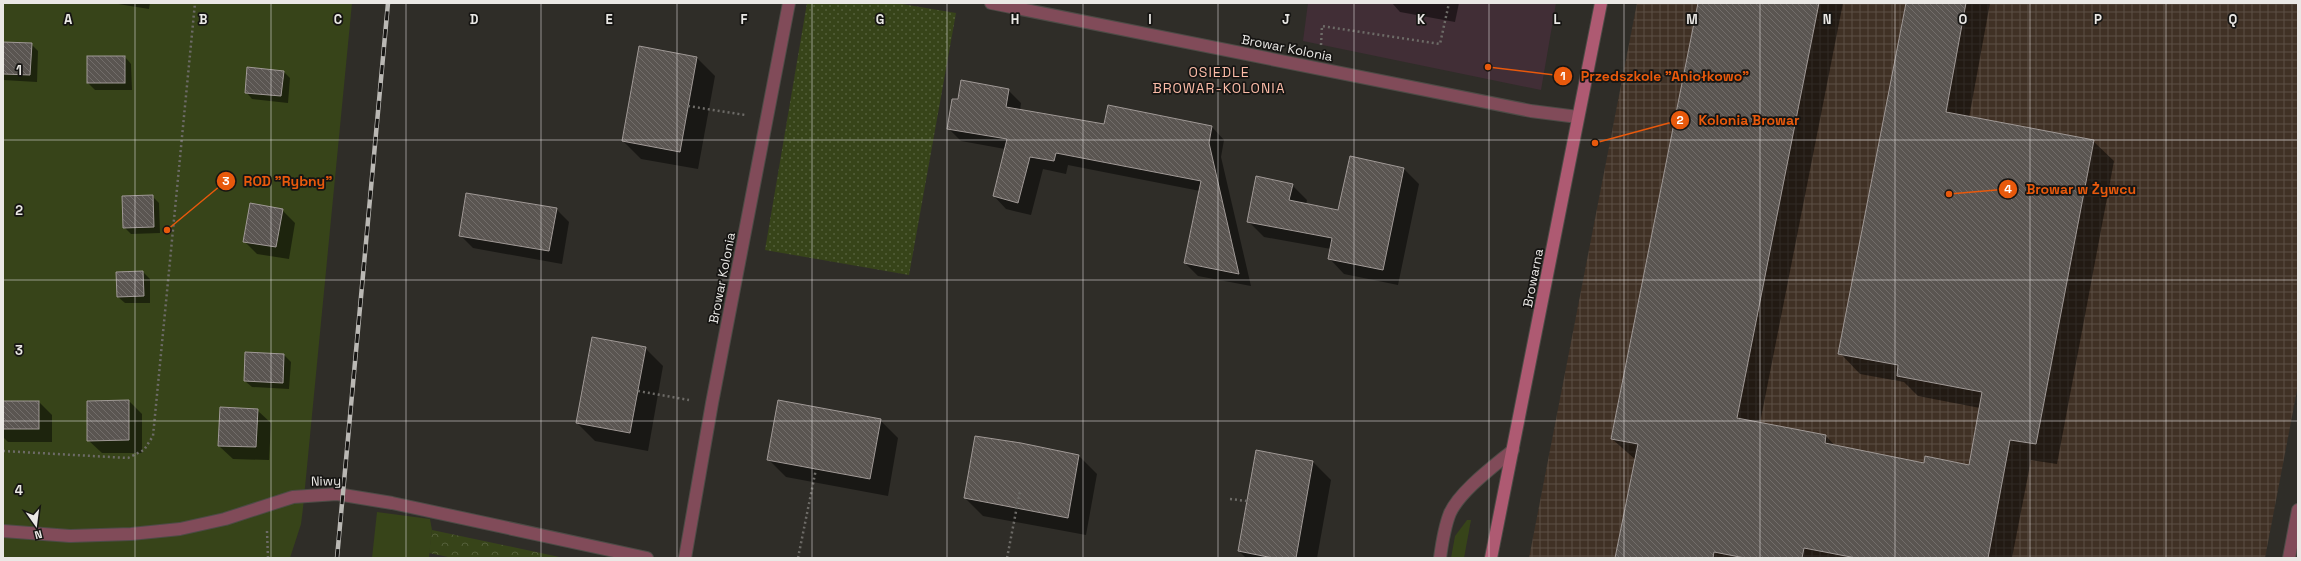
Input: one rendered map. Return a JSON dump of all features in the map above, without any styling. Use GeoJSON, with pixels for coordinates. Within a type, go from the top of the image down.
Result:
{"type":"FeatureCollection","features":[{"type":"Feature","properties":{"kind":"street","name":"Browar Kolonia"},"geometry":{"type":"LineString","coordinates":[[685,558],[712,403],[789,3]]}},
{"type":"Feature","properties":{"kind":"street","name":"Browar Kolonia"},"geometry":{"type":"LineString","coordinates":[[991,3],[1531,111],[1578,117]]}},
{"type":"Feature","properties":{"kind":"street","name":"Browarna"},"geometry":{"type":"LineString","coordinates":[[1492,558],[1601,3]]}},
{"type":"Feature","properties":{"kind":"street"},"geometry":{"type":"LineString","coordinates":[[1440,558],[1444,530],[1451,512],[1479,480],[1512,450]]}},
{"type":"Feature","properties":{"kind":"street","name":"Niwy"},"geometry":{"type":"LineString","coordinates":[[3,531],[70,536],[131,534],[180,529],[225,519],[293,497],[320,494],[358,496],[648,558]]}},
{"type":"Feature","properties":{"kind":"street"},"geometry":{"type":"LineString","coordinates":[[2289,558],[2298,510]]}},
{"type":"Feature","properties":{"kind":"path"},"geometry":{"type":"LineString","coordinates":[[3,451],[128,458],[144,450],[153,436],[195,3]]}},
{"type":"Feature","properties":{"kind":"path"},"geometry":{"type":"LineString","coordinates":[[1320,52],[1322,26],[1440,44],[1449,3]]}},
{"type":"Feature","properties":{"kind":"path"},"geometry":{"type":"LineString","coordinates":[[688,106],[768,118]]}},
{"type":"Feature","properties":{"kind":"path"},"geometry":{"type":"LineString","coordinates":[[638,391],[712,403]]}},
{"type":"Feature","properties":{"kind":"path"},"geometry":{"type":"LineString","coordinates":[[798,558],[816,469]]}},
{"type":"Feature","properties":{"kind":"path"},"geometry":{"type":"LineString","coordinates":[[1007,558],[1020,491]]}},
{"type":"Feature","properties":{"kind":"path"},"geometry":{"type":"LineString","coordinates":[[1230,499],[1247,501]]}},
{"type":"Feature","properties":{"kind":"path"},"geometry":{"type":"LineString","coordinates":[[266,506],[268,558]]}},
{"type":"Feature","properties":{"kind":"shaded area"},"geometry":{"type":"Polygon","coordinates":[[[1308,3],[1556,3],[1541,90],[1303,41],[1308,3]]]}},
{"type":"Feature","properties":{"kind":"shaded area"},"geometry":{"type":"Polygon","coordinates":[[[1637,3],[2298,3],[2298,385],[2265,558],[1529,558],[1637,3]]]}},
{"type":"Feature","properties":{"kind":"green space"},"geometry":{"type":"Polygon","coordinates":[[[3,3],[352,3],[303,508],[301,524],[290,558],[3,558],[3,3]]]}},
{"type":"Feature","properties":{"kind":"green space"},"geometry":{"type":"Polygon","coordinates":[[[807,3],[896,3],[956,13],[909,275],[765,250],[807,3]]]}},
{"type":"Feature","properties":{"kind":"green space"},"geometry":{"type":"Polygon","coordinates":[[[377,512],[430,519],[432,530],[429,558],[372,558],[377,512]]]}},
{"type":"Feature","properties":{"kind":"green space"},"geometry":{"type":"Polygon","coordinates":[[[1467,520],[1471,520],[1464,558],[1451,558],[1455,536],[1467,520]]]}},
{"type":"Feature","properties":{"kind":"green space"},"geometry":{"type":"Polygon","coordinates":[[[432,530],[564,558],[453,558],[429,553],[432,530]]]}},
{"type":"Feature","properties":{"kind":"building"},"geometry":{"type":"Polygon","coordinates":[[[1698,3],[1819,3],[1737,418],[1826,435],[1825,443],[1924,463],[1925,456],[1969,465],[1982,392],[1897,376],[1898,365],[1838,354],[1906,3],[1966,3],[1946,112],[2094,140],[2036,444],[2010,440],[1988,558],[1856,558],[1804,548],[1802,558],[1745,558],[1714,552],[1713,558],[1615,558],[1638,444],[1611,439],[1698,3]]]}},
{"type":"Feature","properties":{"kind":"building"},"geometry":{"type":"Polygon","coordinates":[[[3,42],[32,43],[30,75],[3,74],[3,42]]]}},
{"type":"Feature","properties":{"kind":"building"},"geometry":{"type":"Polygon","coordinates":[[[639,46],[697,57],[680,152],[622,141],[639,46]]]}},
{"type":"Feature","properties":{"kind":"building"},"geometry":{"type":"Polygon","coordinates":[[[87,56],[125,56],[125,83],[87,83],[87,56]]]}},
{"type":"Feature","properties":{"kind":"building"},"geometry":{"type":"Polygon","coordinates":[[[247,67],[284,71],[281,96],[245,93],[247,67]]]}},
{"type":"Feature","properties":{"kind":"building"},"geometry":{"type":"Polygon","coordinates":[[[961,80],[1009,89],[1006,107],[1104,124],[1108,105],[1212,126],[1209,143],[1239,274],[1184,263],[1201,181],[1056,153],[1054,161],[1030,157],[1018,203],[993,196],[1007,139],[947,129],[952,99],[958,99],[961,80]]]}},
{"type":"Feature","properties":{"kind":"building"},"geometry":{"type":"Polygon","coordinates":[[[1350,156],[1404,168],[1383,270],[1328,259],[1332,238],[1247,222],[1256,176],[1293,184],[1289,200],[1338,210],[1350,156]]]}},
{"type":"Feature","properties":{"kind":"building"},"geometry":{"type":"Polygon","coordinates":[[[466,193],[557,208],[549,251],[459,236],[466,193]]]}},
{"type":"Feature","properties":{"kind":"building"},"geometry":{"type":"Polygon","coordinates":[[[153,195],[154,227],[123,228],[122,196],[153,195]]]}},
{"type":"Feature","properties":{"kind":"building"},"geometry":{"type":"Polygon","coordinates":[[[250,203],[283,209],[276,247],[243,242],[250,203]]]}},
{"type":"Feature","properties":{"kind":"building"},"geometry":{"type":"Polygon","coordinates":[[[143,271],[144,296],[117,297],[116,272],[143,271]]]}},
{"type":"Feature","properties":{"kind":"building"},"geometry":{"type":"Polygon","coordinates":[[[592,337],[646,347],[630,433],[576,423],[592,337]]]}},
{"type":"Feature","properties":{"kind":"building"},"geometry":{"type":"Polygon","coordinates":[[[245,352],[284,354],[283,383],[244,381],[245,352]]]}},
{"type":"Feature","properties":{"kind":"building"},"geometry":{"type":"Polygon","coordinates":[[[129,400],[129,440],[87,441],[87,401],[129,400]]]}},
{"type":"Feature","properties":{"kind":"building"},"geometry":{"type":"Polygon","coordinates":[[[778,400],[881,419],[870,479],[767,460],[778,400]]]}},
{"type":"Feature","properties":{"kind":"building"},"geometry":{"type":"Polygon","coordinates":[[[3,401],[39,401],[39,429],[3,429],[3,401]]]}},
{"type":"Feature","properties":{"kind":"building"},"geometry":{"type":"Polygon","coordinates":[[[220,407],[258,409],[256,447],[218,446],[220,407]]]}},
{"type":"Feature","properties":{"kind":"building"},"geometry":{"type":"Polygon","coordinates":[[[975,436],[1021,443],[1079,455],[1068,518],[964,498],[975,436]]]}},
{"type":"Feature","properties":{"kind":"building"},"geometry":{"type":"Polygon","coordinates":[[[1256,450],[1313,461],[1296,558],[1273,558],[1238,551],[1256,450]]]}},
{"type":"Feature","properties":{"kind":"railway"},"geometry":{"type":"LineString","coordinates":[[337,558],[388,3]]}},
{"type":"Feature","properties":{"kind":"place","name":"Przedszkole \"Aniołkowo\""},"geometry":{"type":"Point","coordinates":[1488,67]}},
{"type":"Feature","properties":{"kind":"place","name":"Kolonia Browar"},"geometry":{"type":"Point","coordinates":[1595,143]}},
{"type":"Feature","properties":{"kind":"place","name":"Browar w Żywcu"},"geometry":{"type":"Point","coordinates":[1949,194]}},
{"type":"Feature","properties":{"kind":"place","name":"ROD \"Rybny\""},"geometry":{"type":"Point","coordinates":[167,230]}},
{"type":"Feature","properties":{"kind":"district","name":"OSIEDLE BROWAR-KOLONIA"},"geometry":{"type":"Point","coordinates":[1219,80]}}]}
